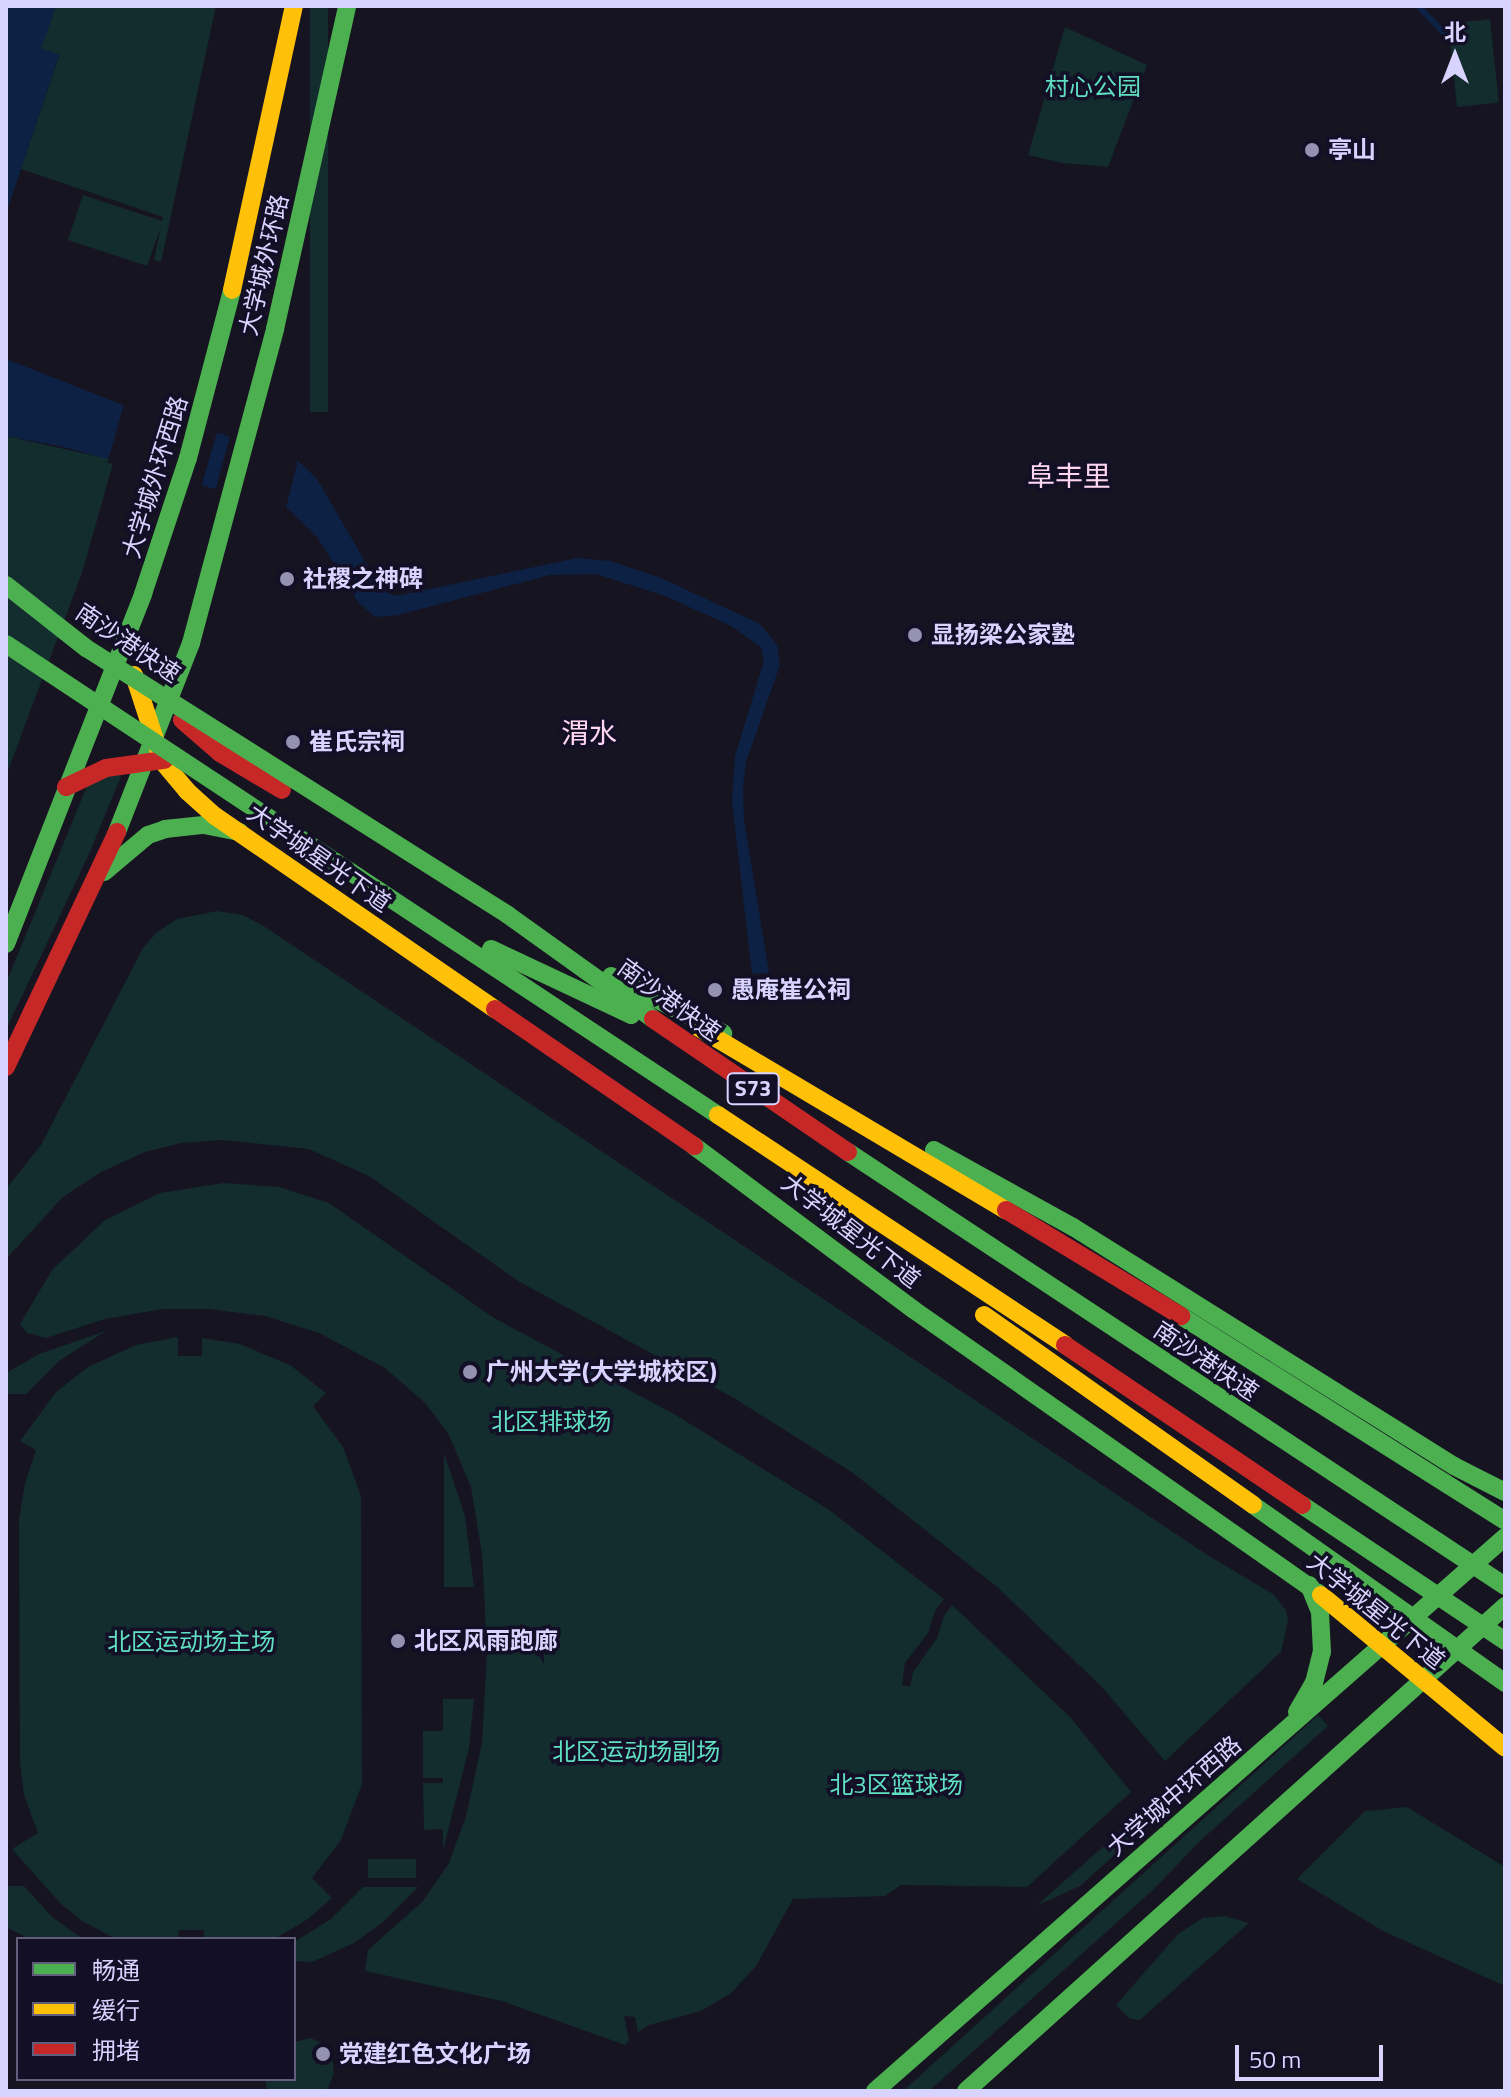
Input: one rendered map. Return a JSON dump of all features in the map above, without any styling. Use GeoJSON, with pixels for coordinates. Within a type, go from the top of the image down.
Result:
{"type":"FeatureCollection","features":[{"type":"Feature","properties":{"kind":"main road","name":"大学城外环西路"},"geometry":{"type":"LineString","coordinates":[[6,944],[125,642],[171,513],[204,403],[294,6]]}},
{"type":"Feature","properties":{"kind":"main road","name":"大学城外环路"},"geometry":{"type":"LineString","coordinates":[[171,693],[191,643],[253,419],[347,6]]}},
{"type":"Feature","properties":{"kind":"main road","name":"南沙港快速"},"geometry":{"type":"LineString","coordinates":[[6,585],[86,648],[508,915],[742,1082],[1505,1586]]}},
{"type":"Feature","properties":{"kind":"main road"},"geometry":{"type":"LineString","coordinates":[[6,1067],[155,761],[155,741],[125,642]]}},
{"type":"Feature","properties":{"kind":"main road","name":"S73"},"geometry":{"type":"LineString","coordinates":[[6,644],[1032,1323],[1505,1641]]}},
{"type":"Feature","properties":{"kind":"main road"},"geometry":{"type":"LineString","coordinates":[[155,741],[171,693]]}},
{"type":"Feature","properties":{"kind":"main road"},"geometry":{"type":"LineString","coordinates":[[171,693],[180,718],[197,736],[396,859],[497,919],[734,1039],[875,1116]]}},
{"type":"Feature","properties":{"kind":"main road","name":"大学城星光下道"},"geometry":{"type":"LineString","coordinates":[[155,761],[239,832],[739,1177],[914,1310],[1309,1585],[1384,1644],[1453,1708],[1505,1748]]}},
{"type":"Feature","properties":{"kind":"main road","name":"大学城星光下道"},"geometry":{"type":"LineString","coordinates":[[66,787],[106,768],[155,761],[185,762],[242,790],[508,959],[787,1089],[875,1116],[1073,1227],[1454,1466],[1505,1492]]}},
{"type":"Feature","properties":{"kind":"main road"},"geometry":{"type":"LineString","coordinates":[[95,882],[148,835],[165,829],[204,825],[239,832]]}},
{"type":"Feature","properties":{"kind":"main road"},"geometry":{"type":"LineString","coordinates":[[508,915],[1111,1272],[1505,1521]]}},
{"type":"Feature","properties":{"kind":"main road"},"geometry":{"type":"LineString","coordinates":[[615,1049],[1023,1344],[1505,1683]]}},
{"type":"Feature","properties":{"kind":"main road","name":"大学城中环西路"},"geometry":{"type":"LineString","coordinates":[[875,2091],[1505,1537]]}},
{"type":"Feature","properties":{"kind":"main road"},"geometry":{"type":"LineString","coordinates":[[1285,1731],[1309,1694],[1320,1664],[1322,1621],[1309,1585]]}},
{"type":"Feature","properties":{"kind":"main road"},"geometry":{"type":"LineString","coordinates":[[966,2091],[1231,1856],[1422,1678],[1505,1606]]}},
{"type":"Feature","properties":{"kind":"green space"},"geometry":{"type":"Polygon","coordinates":[[[56,6],[216,6],[161,262],[154,260],[161,227],[147,266],[68,240],[83,195],[162,221],[163,217],[21,169],[59,56],[40,49],[56,6]]]}},
{"type":"Feature","properties":{"kind":"green space"},"geometry":{"type":"Polygon","coordinates":[[[310,6],[328,6],[328,412],[310,412],[310,6]]]}},
{"type":"Feature","properties":{"kind":"green space"},"geometry":{"type":"Polygon","coordinates":[[[1490,19],[1499,103],[1457,107],[1448,23],[1490,19]]]}},
{"type":"Feature","properties":{"kind":"green space","name":"村心公园"},"geometry":{"type":"Polygon","coordinates":[[[1065,27],[1147,65],[1108,167],[1062,163],[1028,155],[1065,27]]]}},
{"type":"Feature","properties":{"kind":"green space"},"geometry":{"type":"Polygon","coordinates":[[[6,436],[114,460],[82,573],[6,776],[6,436]]]}},
{"type":"Feature","properties":{"kind":"green space"},"geometry":{"type":"Polygon","coordinates":[[[126,764],[90,852],[6,1030],[6,983],[92,774],[126,764]]]}},
{"type":"Feature","properties":{"kind":"green space"},"geometry":{"type":"Polygon","coordinates":[[[217,911],[243,915],[265,927],[1209,1556],[1273,1594],[1286,1610],[1288,1621],[1281,1652],[1165,1761],[1101,1686],[996,1586],[853,1473],[734,1398],[518,1281],[369,1176],[309,1149],[223,1140],[181,1143],[145,1152],[101,1172],[63,1197],[6,1259],[6,1189],[41,1145],[143,948],[156,933],[177,919],[217,911]]]}},
{"type":"Feature","properties":{"kind":"green space"},"geometry":{"type":"Polygon","coordinates":[[[224,1183],[279,1187],[329,1203],[494,1318],[674,1414],[828,1509],[944,1599],[935,1611],[928,1633],[905,1663],[902,1686],[910,1686],[913,1672],[937,1638],[944,1616],[952,1605],[1069,1716],[1131,1792],[1027,1887],[901,1885],[885,1896],[793,1899],[756,1966],[731,1993],[701,2011],[649,2025],[638,2032],[635,2017],[624,2016],[629,2040],[625,2045],[502,2001],[365,1971],[368,1950],[423,1901],[449,1863],[466,1816],[482,1743],[487,1651],[482,1554],[471,1487],[448,1433],[425,1403],[385,1368],[319,1333],[265,1316],[208,1309],[163,1309],[105,1319],[46,1338],[27,1333],[20,1324],[52,1270],[105,1220],[160,1193],[224,1183]]]}},
{"type":"Feature","properties":{"kind":"green space"},"geometry":{"type":"Polygon","coordinates":[[[106,1331],[59,1361],[26,1394],[6,1394],[6,1373],[39,1354],[106,1331]]]}},
{"type":"Feature","properties":{"kind":"green space","name":"北区运动场主场"},"geometry":{"type":"Polygon","coordinates":[[[178,1337],[178,1356],[202,1356],[202,1338],[240,1344],[290,1365],[326,1393],[313,1406],[343,1447],[361,1496],[362,1784],[341,1840],[312,1878],[332,1898],[308,1919],[277,1937],[204,1937],[204,1930],[179,1930],[178,1937],[112,1937],[82,1921],[60,1903],[12,1849],[38,1833],[24,1795],[20,1762],[19,1520],[25,1483],[36,1450],[20,1441],[56,1392],[88,1367],[136,1345],[178,1337]]]}},
{"type":"Feature","properties":{"kind":"green space"},"geometry":{"type":"Polygon","coordinates":[[[444,1453],[465,1516],[474,1587],[444,1587],[444,1453]]]}},
{"type":"Feature","properties":{"kind":"green space"},"geometry":{"type":"Polygon","coordinates":[[[443,1699],[474,1699],[469,1748],[443,1850],[443,1829],[424,1830],[423,1783],[443,1783],[443,1778],[423,1778],[423,1731],[443,1731],[443,1699]]]}},
{"type":"Feature","properties":{"kind":"green space"},"geometry":{"type":"Polygon","coordinates":[[[1318,1715],[1328,1726],[1200,1841],[1153,1890],[929,2091],[903,2091],[1318,1715]]]}},
{"type":"Feature","properties":{"kind":"green space"},"geometry":{"type":"Polygon","coordinates":[[[1407,1807],[1505,1867],[1505,1986],[1383,1931],[1297,1879],[1365,1811],[1407,1807]]]}},
{"type":"Feature","properties":{"kind":"green space"},"geometry":{"type":"Polygon","coordinates":[[[1147,1808],[1142,1830],[1080,1886],[1036,1906],[1147,1808]]]}},
{"type":"Feature","properties":{"kind":"green space"},"geometry":{"type":"Polygon","coordinates":[[[368,1859],[416,1859],[416,1878],[368,1878],[368,1859]]]}},
{"type":"Feature","properties":{"kind":"green space"},"geometry":{"type":"Polygon","coordinates":[[[6,1886],[24,1886],[52,1917],[80,1937],[26,1937],[6,1927],[6,1886]]]}},
{"type":"Feature","properties":{"kind":"green space"},"geometry":{"type":"Polygon","coordinates":[[[363,1887],[418,1887],[382,1923],[354,1943],[312,1962],[296,1961],[296,1941],[331,1919],[363,1887]]]}},
{"type":"Feature","properties":{"kind":"green space"},"geometry":{"type":"Polygon","coordinates":[[[1225,1916],[1249,1923],[1140,2020],[1130,2019],[1116,2005],[1178,1934],[1203,1918],[1225,1916]]]}},
{"type":"Feature","properties":{"kind":"green space"},"geometry":{"type":"Polygon","coordinates":[[[311,2038],[324,2044],[332,2056],[334,2073],[327,2091],[267,2091],[265,2081],[296,2081],[296,2042],[311,2038]]]}},
{"type":"Feature","properties":{"kind":"water"},"geometry":{"type":"Polygon","coordinates":[[[6,6],[56,6],[41,48],[59,55],[6,214],[6,6]]]}},
{"type":"Feature","properties":{"kind":"water"},"geometry":{"type":"Polygon","coordinates":[[[6,359],[123,405],[292,455],[317,479],[377,582],[396,596],[578,558],[610,561],[661,578],[760,624],[777,645],[780,665],[746,762],[743,786],[744,820],[769,973],[752,974],[732,801],[735,756],[764,661],[761,647],[731,626],[665,596],[596,574],[550,575],[398,615],[375,617],[358,602],[317,537],[288,509],[64,447],[6,436],[6,359]]]}},
{"type":"Feature","properties":{"kind":"pier"},"geometry":{"type":"Polygon","coordinates":[[[125,401],[218,428],[201,489],[107,463],[125,401]]]}},
{"type":"Feature","properties":{"kind":"pier"},"geometry":{"type":"Polygon","coordinates":[[[231,432],[281,446],[299,455],[285,512],[215,492],[231,432]]]}},
{"type":"Feature","properties":{"kind":"waterway"},"geometry":{"type":"LineString","coordinates":[[1418,6],[1448,37]]}},
{"type":"Feature","properties":{"kind":"traffic: fast"},"geometry":{"type":"LineString","coordinates":[[117,832],[191,643],[275,329],[347,6]]}},
{"type":"Feature","properties":{"kind":"traffic: fast"},"geometry":{"type":"LineString","coordinates":[[6,944],[143,594],[188,458],[232,290]]}},
{"type":"Feature","properties":{"kind":"traffic: fast"},"geometry":{"type":"LineString","coordinates":[[6,585],[86,648],[508,915],[653,1019]]}},
{"type":"Feature","properties":{"kind":"traffic: fast"},"geometry":{"type":"LineString","coordinates":[[6,644],[718,1115]]}},
{"type":"Feature","properties":{"kind":"traffic: fast"},"geometry":{"type":"LineString","coordinates":[[104,872],[148,835],[165,829],[204,825],[239,832]]}},
{"type":"Feature","properties":{"kind":"traffic: fast"},"geometry":{"type":"LineString","coordinates":[[491,949],[631,1015]]}},
{"type":"Feature","properties":{"kind":"traffic: fast"},"geometry":{"type":"LineString","coordinates":[[611,976],[723,1033]]}},
{"type":"Feature","properties":{"kind":"traffic: fast"},"geometry":{"type":"LineString","coordinates":[[694,1146],[914,1310],[1321,1595]]}},
{"type":"Feature","properties":{"kind":"traffic: fast"},"geometry":{"type":"LineString","coordinates":[[934,1150],[1073,1227],[1454,1466],[1505,1492]]}},
{"type":"Feature","properties":{"kind":"traffic: fast"},"geometry":{"type":"LineString","coordinates":[[848,1152],[1505,1586]]}},
{"type":"Feature","properties":{"kind":"traffic: fast"},"geometry":{"type":"LineString","coordinates":[[1181,1316],[1505,1521]]}},
{"type":"Feature","properties":{"kind":"traffic: fast"},"geometry":{"type":"LineString","coordinates":[[1253,1505],[1505,1683]]}},
{"type":"Feature","properties":{"kind":"traffic: fast"},"geometry":{"type":"LineString","coordinates":[[1302,1505],[1505,1641]]}},
{"type":"Feature","properties":{"kind":"traffic: fast"},"geometry":{"type":"LineString","coordinates":[[875,2091],[1505,1537]]}},
{"type":"Feature","properties":{"kind":"traffic: fast"},"geometry":{"type":"LineString","coordinates":[[1297,1712],[1314,1683],[1322,1652],[1320,1612],[1309,1585]]}},
{"type":"Feature","properties":{"kind":"traffic: fast"},"geometry":{"type":"LineString","coordinates":[[966,2091],[1505,1606]]}},
{"type":"Feature","properties":{"kind":"traffic: slow"},"geometry":{"type":"LineString","coordinates":[[232,290],[294,6]]}},
{"type":"Feature","properties":{"kind":"traffic: slow"},"geometry":{"type":"LineString","coordinates":[[134,675],[162,761],[187,791],[215,816],[495,1009]]}},
{"type":"Feature","properties":{"kind":"traffic: slow"},"geometry":{"type":"LineString","coordinates":[[699,1028],[1006,1210]]}},
{"type":"Feature","properties":{"kind":"traffic: slow"},"geometry":{"type":"LineString","coordinates":[[718,1115],[1065,1345]]}},
{"type":"Feature","properties":{"kind":"traffic: slow"},"geometry":{"type":"LineString","coordinates":[[984,1315],[1253,1505]]}},
{"type":"Feature","properties":{"kind":"traffic: slow"},"geometry":{"type":"LineString","coordinates":[[1321,1595],[1505,1748]]}},
{"type":"Feature","properties":{"kind":"traffic: jam"},"geometry":{"type":"LineString","coordinates":[[182,720],[220,753],[282,790]]}},
{"type":"Feature","properties":{"kind":"traffic: jam"},"geometry":{"type":"LineString","coordinates":[[66,787],[106,768],[164,760]]}},
{"type":"Feature","properties":{"kind":"traffic: jam"},"geometry":{"type":"LineString","coordinates":[[6,1067],[117,832]]}},
{"type":"Feature","properties":{"kind":"traffic: jam"},"geometry":{"type":"LineString","coordinates":[[495,1009],[694,1146]]}},
{"type":"Feature","properties":{"kind":"traffic: jam"},"geometry":{"type":"LineString","coordinates":[[653,1019],[848,1152]]}},
{"type":"Feature","properties":{"kind":"traffic: jam"},"geometry":{"type":"LineString","coordinates":[[1006,1210],[1181,1316]]}},
{"type":"Feature","properties":{"kind":"traffic: jam"},"geometry":{"type":"LineString","coordinates":[[1065,1345],[1302,1505]]}},
{"type":"Feature","properties":{"kind":"place","name":"亭山"},"geometry":{"type":"Point","coordinates":[1312,150]}},
{"type":"Feature","properties":{"kind":"place","name":"社稷之神碑"},"geometry":{"type":"Point","coordinates":[287,579]}},
{"type":"Feature","properties":{"kind":"place","name":"显扬梁公家塾"},"geometry":{"type":"Point","coordinates":[915,635]}},
{"type":"Feature","properties":{"kind":"place","name":"崔氏宗祠"},"geometry":{"type":"Point","coordinates":[293,742]}},
{"type":"Feature","properties":{"kind":"place","name":"愚庵崔公祠"},"geometry":{"type":"Point","coordinates":[715,990]}},
{"type":"Feature","properties":{"kind":"place","name":"广州大学(大学城校区)"},"geometry":{"type":"Point","coordinates":[470,1372]}},
{"type":"Feature","properties":{"kind":"place","name":"北区风雨跑廊"},"geometry":{"type":"Point","coordinates":[398,1641]}},
{"type":"Feature","properties":{"kind":"place","name":"党建红色文化广场"},"geometry":{"type":"Point","coordinates":[323,2054]}},
{"type":"Feature","properties":{"kind":"district","name":"阜丰里"},"geometry":{"type":"Point","coordinates":[1069,476]}},
{"type":"Feature","properties":{"kind":"district","name":"渭水"},"geometry":{"type":"Point","coordinates":[589,733]}},
{"type":"Feature","properties":{"kind":"park label","name":"北区排球场"},"geometry":{"type":"Point","coordinates":[551,1422]}},
{"type":"Feature","properties":{"kind":"park label","name":"北区运动场副场"},"geometry":{"type":"Point","coordinates":[636,1752]}},
{"type":"Feature","properties":{"kind":"park label","name":"北3区篮球场"},"geometry":{"type":"Point","coordinates":[896,1785]}}]}
